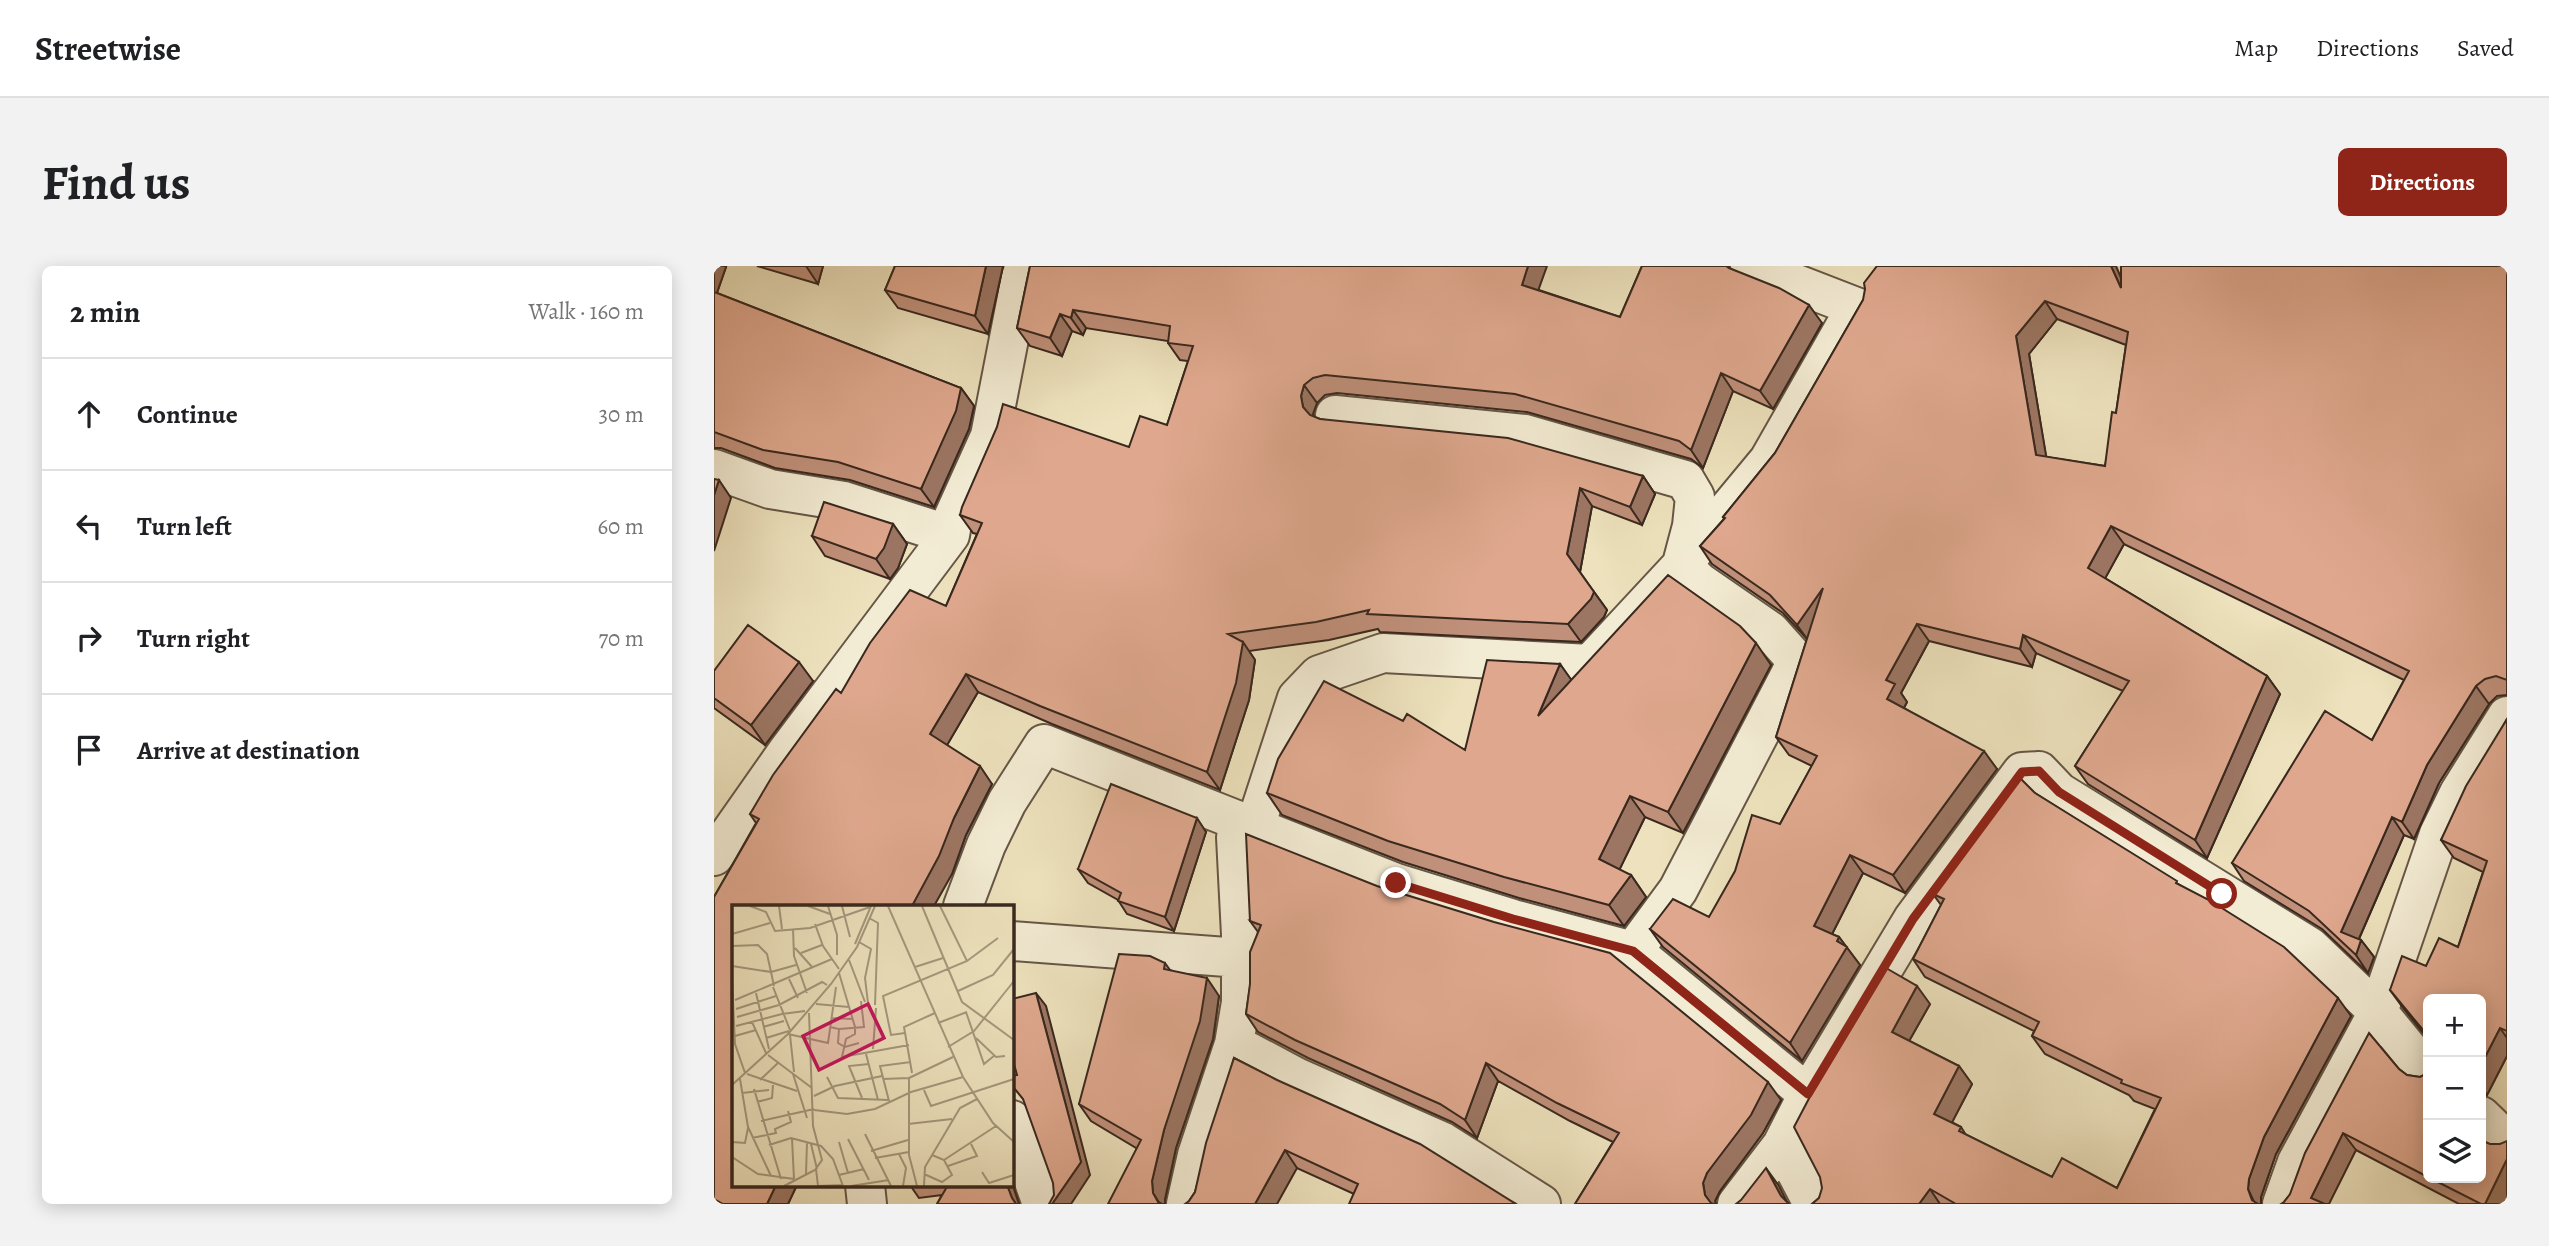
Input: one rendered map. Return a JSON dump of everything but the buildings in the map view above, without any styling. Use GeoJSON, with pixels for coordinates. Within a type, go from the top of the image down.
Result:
{"type":"FeatureCollection","features":[{"type":"Feature","properties":{"kind":"street"},"geometry":{"type":"LineString","coordinates":[[714,856],[950,535],[953,518],[990,436],[1025,266]]}},
{"type":"Feature","properties":{"kind":"street"},"geometry":{"type":"LineString","coordinates":[[1186,1204],[1197,1155],[1234,1044],[1241,1002],[1236,837],[1255,828],[1297,698],[1319,675],[1383,653],[1590,664],[1682,565],[1769,460],[1856,307],[1750,266]]}},
{"type":"Feature","properties":{"kind":"street"},"geometry":{"type":"LineString","coordinates":[[1335,415],[1524,434],[1685,480],[1695,498],[1692,526],[1682,565]]}},
{"type":"Feature","properties":{"kind":"street"},"geometry":{"type":"LineString","coordinates":[[714,469],[771,489],[844,501],[950,535]]}},
{"type":"Feature","properties":{"kind":"street"},"geometry":{"type":"LineString","coordinates":[[1633,951],[1678,890],[1793,669],[1795,659],[1770,631],[1699,582],[1682,565]]}},
{"type":"Feature","properties":{"kind":"street"},"geometry":{"type":"LineString","coordinates":[[2282,1204],[2297,1162],[2378,1012],[2438,834],[2459,793],[2507,716]]}},
{"type":"Feature","properties":{"kind":"street"},"geometry":{"type":"LineString","coordinates":[[963,905],[986,845],[1007,802],[1044,744],[1396,883],[1513,919],[1633,951],[1808,1094]]}},
{"type":"Feature","properties":{"kind":"street"},"geometry":{"type":"LineString","coordinates":[[1737,1204],[1782,1146],[1808,1094],[1913,919],[2022,772],[2039,771],[2059,792],[2310,947],[2378,1012],[2423,1067]]}},
{"type":"Feature","properties":{"kind":"street"},"geometry":{"type":"LineString","coordinates":[[1013,941],[1240,958]]}},
{"type":"Feature","properties":{"kind":"street"},"geometry":{"type":"LineString","coordinates":[[1234,1044],[1298,1078],[1443,1142],[1541,1204]]}},
{"type":"Feature","properties":{"kind":"street"},"geometry":{"type":"LineString","coordinates":[[2485,1120],[2507,1141]]}},
{"type":"Feature","properties":{"kind":"street"},"geometry":{"type":"LineString","coordinates":[[1013,1123],[1042,1204]]}},
{"type":"Feature","properties":{"kind":"street"},"geometry":{"type":"LineString","coordinates":[[1782,1146],[1813,1204]]}},
{"type":"Feature","properties":{"kind":"street"},"geometry":{"type":"LineString","coordinates":[[865,1186],[867,1204]]}},
{"type":"Feature","properties":{"kind":"route"},"geometry":{"type":"LineString","coordinates":[[1396,883],[1513,919],[1633,951],[1808,1094],[1913,919],[2022,772],[2039,771],[2059,792],[2222,894]]}}]}
